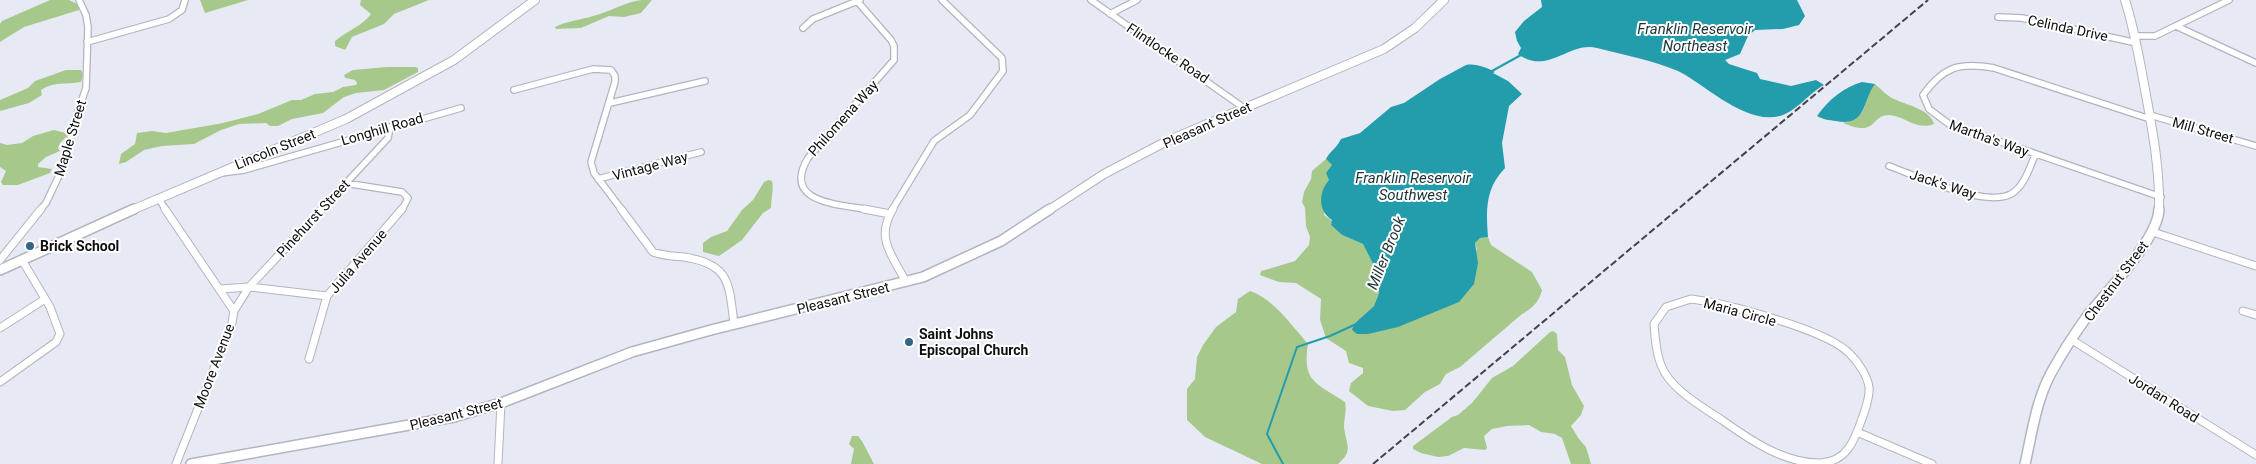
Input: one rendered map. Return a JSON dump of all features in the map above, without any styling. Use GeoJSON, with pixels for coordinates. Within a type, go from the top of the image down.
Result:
{"type":"FeatureCollection","features":[{"type":"Feature","properties":{"kind":"main road","name":"Lincoln Street"},"geometry":{"type":"LineString","coordinates":[[0,270],[158,198],[320,131],[376,104],[454,60],[536,0]]}},
{"type":"Feature","properties":{"kind":"main road","name":"Pleasant Street"},"geometry":{"type":"LineString","coordinates":[[191,464],[370,434],[454,417],[501,403],[632,352],[734,324],[906,282],[972,256],[1041,216],[1117,166],[1167,141],[1384,48],[1415,28],[1444,0]]}},
{"type":"Feature","properties":{"kind":"main road","name":"Chestnut Street"},"geometry":{"type":"LineString","coordinates":[[2025,464],[2040,396],[2051,373],[2087,318],[2112,285],[2128,268],[2153,232],[2159,216],[2160,181],[2150,117],[2136,39],[2125,0]]}},
{"type":"Feature","properties":{"kind":"street","name":"Maple Street"},"geometry":{"type":"LineString","coordinates":[[0,260],[46,203],[66,161],[72,129],[86,88],[86,15],[79,0]]}},
{"type":"Feature","properties":{"kind":"street"},"geometry":{"type":"LineString","coordinates":[[87,42],[169,19],[182,10],[185,0]]}},
{"type":"Feature","properties":{"kind":"street"},"geometry":{"type":"LineString","coordinates":[[906,282],[885,240],[884,230],[890,214],[930,146],[943,134],[970,115],[1003,71],[1002,58],[942,0]]}},
{"type":"Feature","properties":{"kind":"street","name":"Flintlocke Road"},"geometry":{"type":"LineString","coordinates":[[1091,0],[1210,81],[1244,108]]}},
{"type":"Feature","properties":{"kind":"street"},"geometry":{"type":"LineString","coordinates":[[1110,14],[1137,0]]}},
{"type":"Feature","properties":{"kind":"street","name":"Celinda Drive"},"geometry":{"type":"LineString","coordinates":[[1998,17],[2022,18],[2136,39],[2155,36],[2204,10],[2229,0]]}},
{"type":"Feature","properties":{"kind":"street"},"geometry":{"type":"LineString","coordinates":[[803,28],[812,20],[859,1]]}},
{"type":"Feature","properties":{"kind":"street","name":"Philomena Way"},"geometry":{"type":"LineString","coordinates":[[859,1],[891,40],[894,46],[894,60],[808,158],[799,175],[799,183],[807,195],[815,199],[890,214]]}},
{"type":"Feature","properties":{"kind":"street"},"geometry":{"type":"LineString","coordinates":[[2176,26],[2256,63]]}},
{"type":"Feature","properties":{"kind":"street","name":"Martha's Way"},"geometry":{"type":"LineString","coordinates":[[2150,117],[1983,66],[1953,66],[1930,83],[1923,95],[1923,99],[1928,107],[1938,118],[1949,124],[2161,197]]}},
{"type":"Feature","properties":{"kind":"street"},"geometry":{"type":"LineString","coordinates":[[514,90],[593,69],[606,68],[611,70],[616,79],[591,162],[598,179],[652,252],[703,260],[718,268],[724,275],[731,294],[734,324]]}},
{"type":"Feature","properties":{"kind":"street"},"geometry":{"type":"LineString","coordinates":[[610,103],[705,81]]}},
{"type":"Feature","properties":{"kind":"street","name":"Longhill Road"},"geometry":{"type":"LineString","coordinates":[[218,173],[244,170],[461,108]]}},
{"type":"Feature","properties":{"kind":"street","name":"Mill Street"},"geometry":{"type":"LineString","coordinates":[[2150,117],[2256,146]]}},
{"type":"Feature","properties":{"kind":"street","name":"Pinehurst Street"},"geometry":{"type":"LineString","coordinates":[[234,311],[249,287],[388,138],[390,127]]}},
{"type":"Feature","properties":{"kind":"street","name":"Vintage Way"},"geometry":{"type":"LineString","coordinates":[[598,179],[701,152]]}},
{"type":"Feature","properties":{"kind":"street","name":"Jack's Way"},"geometry":{"type":"LineString","coordinates":[[1889,166],[1968,194],[2002,197],[2011,194],[2017,188],[2036,155]]}},
{"type":"Feature","properties":{"kind":"street","name":"Julia Avenue"},"geometry":{"type":"LineString","coordinates":[[309,359],[327,296],[400,213],[408,198],[402,192],[345,184]]}},
{"type":"Feature","properties":{"kind":"street","name":"Moore Avenue"},"geometry":{"type":"LineString","coordinates":[[158,198],[234,311],[232,323],[176,464]]}},
{"type":"Feature","properties":{"kind":"street"},"geometry":{"type":"LineString","coordinates":[[2153,232],[2256,266]]}},
{"type":"Feature","properties":{"kind":"street"},"geometry":{"type":"LineString","coordinates":[[0,382],[56,342],[60,332],[45,298],[22,260]]}},
{"type":"Feature","properties":{"kind":"street"},"geometry":{"type":"LineString","coordinates":[[220,289],[249,287],[327,296]]}},
{"type":"Feature","properties":{"kind":"street"},"geometry":{"type":"LineString","coordinates":[[0,328],[45,298]]}},
{"type":"Feature","properties":{"kind":"street","name":"Maria Circle"},"geometry":{"type":"LineString","coordinates":[[1683,300],[1710,301],[1813,332],[1840,344],[1858,361],[1870,386],[1858,432],[1848,451],[1842,456],[1826,462],[1797,461],[1761,446],[1691,397],[1668,378],[1660,362],[1654,324],[1657,318],[1666,307],[1683,300]]}},
{"type":"Feature","properties":{"kind":"street"},"geometry":{"type":"LineString","coordinates":[[2244,311],[2256,315]]}},
{"type":"Feature","properties":{"kind":"street","name":"Jordan Road"},"geometry":{"type":"LineString","coordinates":[[2072,340],[2256,455]]}},
{"type":"Feature","properties":{"kind":"street"},"geometry":{"type":"LineString","coordinates":[[498,464],[501,403]]}},
{"type":"Feature","properties":{"kind":"street"},"geometry":{"type":"LineString","coordinates":[[1858,432],[1932,464]]}},
{"type":"Feature","properties":{"kind":"green space"},"geometry":{"type":"Polygon","coordinates":[[[50,0],[69,0],[79,5],[79,10],[24,27],[0,42],[0,24],[2,21],[50,0]]]}},
{"type":"Feature","properties":{"kind":"green space"},"geometry":{"type":"Polygon","coordinates":[[[200,0],[248,0],[205,13],[200,0]]]}},
{"type":"Feature","properties":{"kind":"green space"},"geometry":{"type":"Polygon","coordinates":[[[361,0],[429,0],[394,14],[384,24],[352,37],[345,50],[335,46],[335,41],[363,22],[371,14],[360,5],[361,0]]]}},
{"type":"Feature","properties":{"kind":"green space"},"geometry":{"type":"Polygon","coordinates":[[[652,0],[641,13],[624,17],[609,16],[581,28],[556,29],[555,27],[629,3],[652,0]]]}},
{"type":"Feature","properties":{"kind":"green space"},"geometry":{"type":"Polygon","coordinates":[[[415,67],[418,68],[418,72],[384,90],[356,93],[344,97],[323,113],[292,119],[278,126],[270,126],[266,123],[239,124],[221,130],[194,144],[162,146],[144,150],[126,162],[119,164],[121,154],[135,144],[137,133],[152,131],[166,133],[223,123],[258,114],[292,100],[301,100],[315,94],[333,92],[343,87],[356,85],[355,80],[345,78],[344,75],[353,70],[415,67]]]}},
{"type":"Feature","properties":{"kind":"green space"},"geometry":{"type":"Polygon","coordinates":[[[66,70],[81,70],[83,74],[81,82],[50,85],[41,90],[42,95],[29,103],[0,111],[0,100],[28,88],[35,81],[66,70]]]}},
{"type":"Feature","properties":{"kind":"green space"},"geometry":{"type":"Polygon","coordinates":[[[1875,84],[1891,98],[1923,111],[1932,119],[1934,124],[1922,126],[1889,115],[1879,118],[1868,127],[1854,127],[1843,123],[1852,120],[1862,112],[1875,84]]]}},
{"type":"Feature","properties":{"kind":"green space"},"geometry":{"type":"Polygon","coordinates":[[[54,130],[69,134],[60,143],[58,148],[60,151],[46,157],[38,164],[38,167],[52,169],[50,173],[18,185],[3,185],[1,182],[6,171],[0,167],[0,143],[7,145],[22,143],[33,136],[54,130]]]}},
{"type":"Feature","properties":{"kind":"green space"},"geometry":{"type":"Polygon","coordinates":[[[1326,159],[1332,165],[1324,215],[1332,221],[1331,225],[1342,235],[1363,244],[1379,276],[1379,293],[1374,306],[1354,324],[1477,250],[1475,243],[1480,238],[1488,237],[1491,245],[1532,272],[1542,290],[1532,307],[1460,367],[1446,374],[1440,384],[1425,392],[1405,410],[1393,411],[1368,406],[1349,391],[1351,383],[1363,373],[1363,368],[1349,363],[1346,351],[1326,338],[1320,320],[1321,299],[1296,283],[1279,282],[1260,275],[1261,271],[1295,261],[1309,245],[1310,237],[1306,226],[1305,208],[1302,202],[1304,192],[1311,179],[1312,171],[1326,159]]]}},
{"type":"Feature","properties":{"kind":"green space"},"geometry":{"type":"Polygon","coordinates":[[[772,181],[773,184],[771,208],[763,213],[742,240],[719,256],[703,252],[703,243],[711,237],[727,231],[742,210],[753,200],[764,182],[772,181]]]}},
{"type":"Feature","properties":{"kind":"green space"},"geometry":{"type":"Polygon","coordinates":[[[1250,291],[1267,300],[1289,321],[1308,344],[1307,366],[1313,380],[1345,402],[1344,427],[1348,447],[1346,455],[1338,464],[1262,464],[1205,437],[1187,420],[1187,389],[1195,379],[1197,357],[1216,327],[1236,312],[1238,299],[1250,291]]]}},
{"type":"Feature","properties":{"kind":"green space"},"geometry":{"type":"Polygon","coordinates":[[[1553,331],[1557,334],[1558,350],[1565,357],[1572,385],[1584,406],[1581,415],[1571,426],[1586,447],[1591,464],[1571,464],[1562,438],[1555,434],[1541,432],[1529,425],[1492,429],[1484,436],[1487,448],[1485,450],[1464,448],[1448,456],[1438,457],[1413,449],[1413,446],[1472,403],[1492,378],[1513,366],[1553,331]]]}},
{"type":"Feature","properties":{"kind":"green space"},"geometry":{"type":"Polygon","coordinates":[[[852,436],[858,436],[862,441],[874,464],[851,464],[854,449],[849,444],[852,436]]]}},
{"type":"Feature","properties":{"kind":"water","name":"Franklin Reservoir Northeast"},"geometry":{"type":"Polygon","coordinates":[[[1541,0],[1797,0],[1805,16],[1799,25],[1783,29],[1755,30],[1748,36],[1740,54],[1725,60],[1729,64],[1757,73],[1760,79],[1791,86],[1816,80],[1824,85],[1786,114],[1767,117],[1753,115],[1726,102],[1678,71],[1597,48],[1577,49],[1549,60],[1529,60],[1518,54],[1521,48],[1515,32],[1524,21],[1542,7],[1541,0]]]}},
{"type":"Feature","properties":{"kind":"water","name":"Franklin Reservoir Southwest"},"geometry":{"type":"Polygon","coordinates":[[[1466,65],[1477,65],[1495,72],[1493,73],[1508,81],[1522,94],[1509,106],[1502,143],[1505,168],[1498,176],[1488,200],[1488,237],[1480,238],[1475,243],[1478,263],[1474,284],[1459,302],[1398,327],[1368,334],[1357,334],[1352,330],[1354,324],[1374,306],[1379,293],[1379,276],[1363,244],[1342,235],[1331,225],[1332,220],[1324,212],[1321,196],[1329,180],[1326,173],[1332,165],[1326,159],[1341,139],[1360,133],[1391,107],[1404,103],[1440,79],[1466,65]]]}},
{"type":"Feature","properties":{"kind":"water"},"geometry":{"type":"Polygon","coordinates":[[[1862,82],[1875,84],[1859,116],[1846,122],[1826,120],[1817,116],[1837,95],[1849,87],[1862,82]]]}},
{"type":"Feature","properties":{"kind":"waterway","name":"Miller Brook"},"geometry":{"type":"LineString","coordinates":[[1492,71],[1521,55]]}},
{"type":"Feature","properties":{"kind":"waterway","name":"Miller Brook"},"geometry":{"type":"LineString","coordinates":[[1283,464],[1267,434],[1297,347],[1330,336],[1354,325]]}},
{"type":"Feature","properties":{"kind":"railway"},"geometry":{"type":"LineString","coordinates":[[1373,464],[1928,0]]}},
{"type":"Feature","properties":{"kind":"place","name":"Brick School"},"geometry":{"type":"Point","coordinates":[30,246]}},
{"type":"Feature","properties":{"kind":"place","name":"Saint Johns Episcopal Church"},"geometry":{"type":"Point","coordinates":[909,342]}}]}
